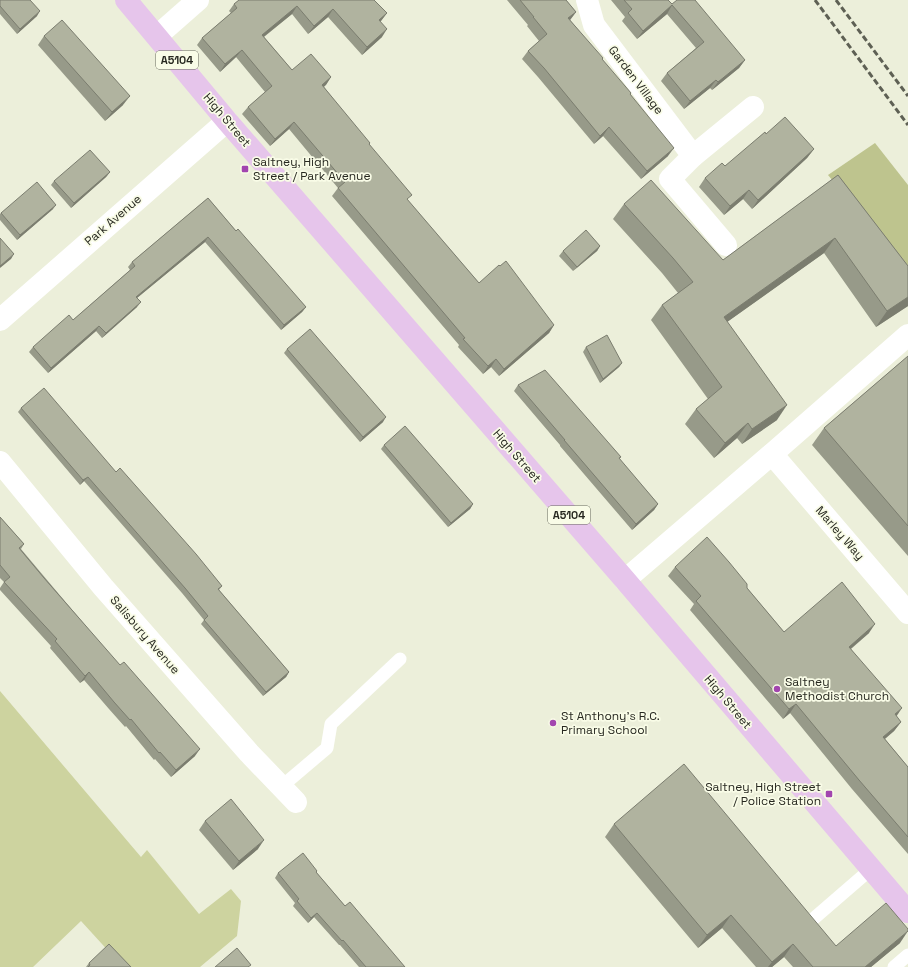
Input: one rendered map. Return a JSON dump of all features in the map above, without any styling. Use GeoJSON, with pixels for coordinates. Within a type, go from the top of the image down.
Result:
{"type":"FeatureCollection","features":[{"type":"Feature","properties":{"kind":"main road","name":"High Street"},"geometry":{"type":"LineString","coordinates":[[126,0],[227,121],[625,580],[908,912]]}},
{"type":"Feature","properties":{"kind":"street"},"geometry":{"type":"LineString","coordinates":[[156,36],[198,0]]}},
{"type":"Feature","properties":{"kind":"street","name":"Garden Village"},"geometry":{"type":"LineString","coordinates":[[587,0],[594,25],[694,156]]}},
{"type":"Feature","properties":{"kind":"street"},"geometry":{"type":"LineString","coordinates":[[726,245],[670,179],[694,156],[753,107]]}},
{"type":"Feature","properties":{"kind":"street","name":"Park Avenue"},"geometry":{"type":"LineString","coordinates":[[0,320],[227,121]]}},
{"type":"Feature","properties":{"kind":"street"},"geometry":{"type":"LineString","coordinates":[[625,580],[908,335]]}},
{"type":"Feature","properties":{"kind":"street","name":"Marley Way"},"geometry":{"type":"LineString","coordinates":[[772,454],[908,613]]}},
{"type":"Feature","properties":{"kind":"street","name":"Salisbury Avenue"},"geometry":{"type":"LineString","coordinates":[[0,462],[108,593],[249,753],[296,802]]}},
{"type":"Feature","properties":{"kind":"lane"},"geometry":{"type":"LineString","coordinates":[[281,786],[328,748],[331,724],[400,659]]}},
{"type":"Feature","properties":{"kind":"lane"},"geometry":{"type":"LineString","coordinates":[[812,920],[871,869]]}},
{"type":"Feature","properties":{"kind":"lane"},"geometry":{"type":"LineString","coordinates":[[894,967],[908,955]]}},
{"type":"Feature","properties":{"kind":"green space"},"geometry":{"type":"Polygon","coordinates":[[[875,143],[908,185],[908,270],[828,175],[875,143]]]}},
{"type":"Feature","properties":{"kind":"green space"},"geometry":{"type":"Polygon","coordinates":[[[0,691],[141,857],[147,850],[199,914],[231,889],[241,901],[237,936],[200,967],[123,967],[81,921],[33,967],[0,967],[0,691]]]}},
{"type":"Feature","properties":{"kind":"building"},"geometry":{"type":"Polygon","coordinates":[[[0,0],[30,0],[40,11],[20,29],[0,6],[0,0]]]}},
{"type":"Feature","properties":{"kind":"building"},"geometry":{"type":"Polygon","coordinates":[[[239,0],[374,0],[387,13],[379,20],[387,29],[367,47],[333,9],[314,26],[297,6],[262,35],[292,70],[311,54],[331,77],[322,85],[412,195],[407,199],[479,283],[499,265],[500,266],[506,261],[554,325],[504,369],[496,359],[488,366],[463,339],[465,338],[338,188],[345,182],[294,122],[275,139],[248,107],[272,86],[242,50],[225,64],[202,38],[237,8],[234,4],[239,0]]]}},
{"type":"Feature","properties":{"kind":"building"},"geometry":{"type":"Polygon","coordinates":[[[520,0],[566,0],[576,12],[568,18],[603,58],[602,59],[674,148],[647,171],[609,127],[600,136],[544,68],[528,51],[547,34],[520,0]]]}},
{"type":"Feature","properties":{"kind":"building"},"geometry":{"type":"Polygon","coordinates":[[[624,0],[668,0],[672,4],[677,0],[695,0],[745,60],[718,82],[716,80],[690,101],[667,73],[704,42],[672,5],[643,31],[628,13],[632,9],[624,0]]]}},
{"type":"Feature","properties":{"kind":"building"},"geometry":{"type":"Polygon","coordinates":[[[62,20],[130,96],[112,112],[44,36],[62,20]]]}},
{"type":"Feature","properties":{"kind":"building"},"geometry":{"type":"Polygon","coordinates":[[[785,117],[814,149],[758,200],[749,190],[730,206],[705,178],[722,163],[725,166],[785,117]]]}},
{"type":"Feature","properties":{"kind":"building"},"geometry":{"type":"Polygon","coordinates":[[[90,150],[110,172],[74,203],[54,181],[90,150]]]}},
{"type":"Feature","properties":{"kind":"building"},"geometry":{"type":"Polygon","coordinates":[[[838,175],[908,266],[908,297],[887,311],[835,238],[724,317],[787,405],[752,429],[748,423],[725,443],[696,409],[722,387],[662,305],[693,282],[624,204],[651,180],[723,260],[838,175]]]}},
{"type":"Feature","properties":{"kind":"building"},"geometry":{"type":"Polygon","coordinates":[[[37,182],[56,205],[20,235],[1,213],[37,182]]]}},
{"type":"Feature","properties":{"kind":"building"},"geometry":{"type":"Polygon","coordinates":[[[208,198],[236,231],[238,229],[306,307],[284,325],[208,237],[136,297],[141,302],[106,333],[99,326],[51,368],[33,347],[69,315],[73,320],[135,266],[132,262],[208,198]]]}},
{"type":"Feature","properties":{"kind":"building"},"geometry":{"type":"Polygon","coordinates":[[[586,230],[600,246],[577,267],[563,251],[586,230]]]}},
{"type":"Feature","properties":{"kind":"building"},"geometry":{"type":"Polygon","coordinates":[[[0,238],[14,254],[0,266],[0,238]]]}},
{"type":"Feature","properties":{"kind":"building"},"geometry":{"type":"Polygon","coordinates":[[[310,329],[386,417],[363,437],[287,349],[310,329]]]}},
{"type":"Feature","properties":{"kind":"building"},"geometry":{"type":"Polygon","coordinates":[[[607,335],[622,363],[603,379],[586,347],[607,335]]]}},
{"type":"Feature","properties":{"kind":"building"},"geometry":{"type":"Polygon","coordinates":[[[908,356],[908,526],[824,428],[908,356]]]}},
{"type":"Feature","properties":{"kind":"building"},"geometry":{"type":"Polygon","coordinates":[[[545,370],[621,457],[619,458],[658,504],[636,524],[518,385],[545,370]]]}},
{"type":"Feature","properties":{"kind":"building"},"geometry":{"type":"Polygon","coordinates":[[[44,388],[116,472],[120,468],[196,554],[222,586],[218,589],[289,672],[266,692],[204,620],[208,616],[185,588],[88,477],[83,480],[21,408],[44,388]]]}},
{"type":"Feature","properties":{"kind":"building"},"geometry":{"type":"Polygon","coordinates":[[[405,426],[473,504],[451,523],[384,445],[405,426]]]}},
{"type":"Feature","properties":{"kind":"building"},"geometry":{"type":"Polygon","coordinates":[[[0,517],[24,544],[19,548],[44,578],[120,665],[124,662],[200,749],[176,770],[160,752],[159,753],[89,672],[85,676],[55,641],[57,639],[4,582],[10,577],[0,565],[0,517]]]}},
{"type":"Feature","properties":{"kind":"building"},"geometry":{"type":"Polygon","coordinates":[[[707,537],[747,584],[747,588],[784,632],[842,582],[875,624],[849,647],[902,708],[895,714],[901,722],[883,737],[908,767],[908,837],[796,704],[789,709],[696,601],[701,596],[675,567],[707,537]]]}},
{"type":"Feature","properties":{"kind":"building"},"geometry":{"type":"Polygon","coordinates":[[[684,764],[836,946],[886,903],[908,929],[908,931],[865,967],[813,967],[793,944],[772,962],[731,915],[707,935],[614,824],[684,764]]]}},
{"type":"Feature","properties":{"kind":"building"},"geometry":{"type":"Polygon","coordinates":[[[231,799],[264,840],[239,861],[205,821],[231,799]]]}},
{"type":"Feature","properties":{"kind":"building"},"geometry":{"type":"Polygon","coordinates":[[[303,853],[317,871],[316,872],[345,906],[350,902],[405,967],[366,967],[317,913],[311,918],[297,901],[299,899],[278,873],[303,853]]]}},
{"type":"Feature","properties":{"kind":"building"},"geometry":{"type":"Polygon","coordinates":[[[109,944],[131,967],[88,967],[90,965],[89,963],[109,944]]]}},
{"type":"Feature","properties":{"kind":"building"},"geometry":{"type":"Polygon","coordinates":[[[237,948],[251,965],[248,967],[215,967],[237,948]]]}},
{"type":"Feature","properties":{"kind":"railway"},"geometry":{"type":"LineString","coordinates":[[815,0],[908,125]]}},
{"type":"Feature","properties":{"kind":"railway"},"geometry":{"type":"LineString","coordinates":[[836,0],[908,96]]}},
{"type":"Feature","properties":{"kind":"place","name":"Saltney, High Street / Park Avenue"},"geometry":{"type":"Point","coordinates":[245,169]}},
{"type":"Feature","properties":{"kind":"place","name":"Saltney Methodist Church"},"geometry":{"type":"Point","coordinates":[777,689]}},
{"type":"Feature","properties":{"kind":"place","name":"St Anthony's R.C. Primary School"},"geometry":{"type":"Point","coordinates":[553,723]}},
{"type":"Feature","properties":{"kind":"place","name":"Saltney, High Street / Police Station"},"geometry":{"type":"Point","coordinates":[829,794]}}]}
